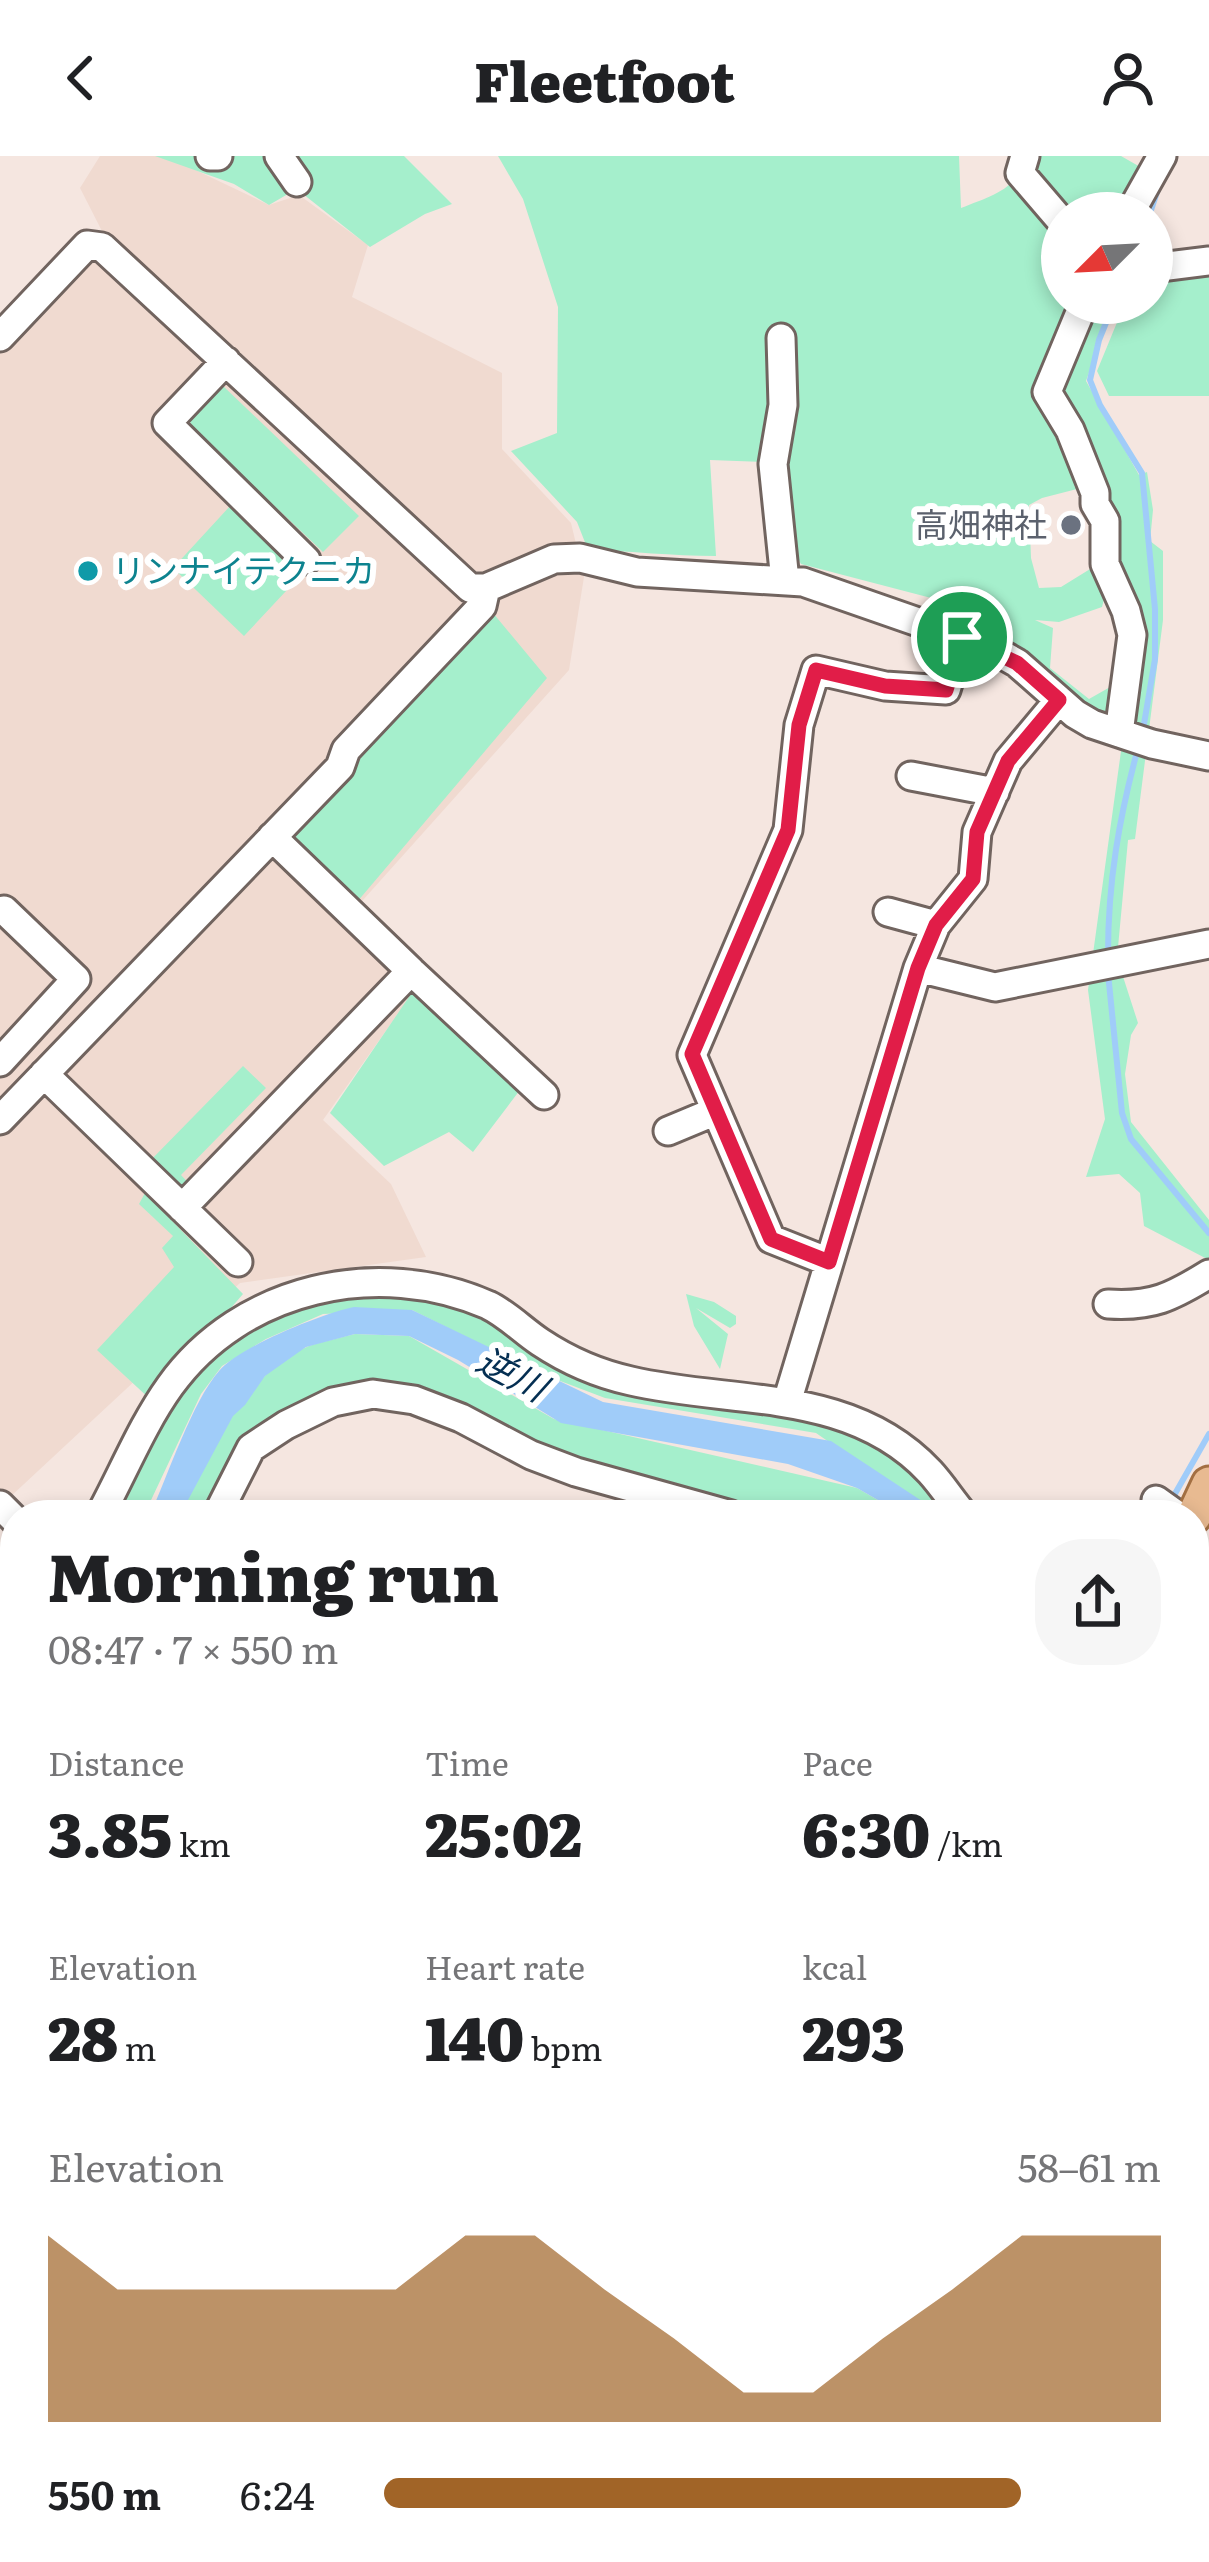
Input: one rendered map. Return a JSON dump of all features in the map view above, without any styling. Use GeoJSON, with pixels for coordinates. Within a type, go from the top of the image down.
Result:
{"type":"FeatureCollection","features":[{"type":"Feature","properties":{"kind":"street"},"geometry":{"type":"LineString","coordinates":[[279,156],[297,182]]}},
{"type":"Feature","properties":{"kind":"street"},"geometry":{"type":"LineString","coordinates":[[1140,192],[1157,158]]}},
{"type":"Feature","properties":{"kind":"street"},"geometry":{"type":"LineString","coordinates":[[1023,165],[1041,192]]}},
{"type":"Feature","properties":{"kind":"street"},"geometry":{"type":"LineString","coordinates":[[0,337],[87,244],[102,247],[470,588],[486,588],[567,558],[637,572],[803,582],[962,637],[1017,663],[1092,724],[1209,756]]}},
{"type":"Feature","properties":{"kind":"street"},"geometry":{"type":"LineString","coordinates":[[1173,265],[1209,261]]}},
{"type":"Feature","properties":{"kind":"street"},"geometry":{"type":"LineString","coordinates":[[1075,324],[1047,392],[1075,441],[1095,504],[1106,521],[1105,564],[1132,635],[1132,738]]}},
{"type":"Feature","properties":{"kind":"street"},"geometry":{"type":"LineString","coordinates":[[781,338],[783,405],[773,464],[785,581]]}},
{"type":"Feature","properties":{"kind":"street"},"geometry":{"type":"LineString","coordinates":[[226,361],[167,423],[307,560]]}},
{"type":"Feature","properties":{"kind":"street"},"geometry":{"type":"LineString","coordinates":[[0,1120],[340,767],[346,750],[482,606],[486,588]]}},
{"type":"Feature","properties":{"kind":"street"},"geometry":{"type":"LineString","coordinates":[[829,1262],[771,1239],[692,1054],[788,830],[799,725],[816,670],[885,686],[946,690],[962,637]]}},
{"type":"Feature","properties":{"kind":"street"},"geometry":{"type":"LineString","coordinates":[[787,1402],[918,968],[936,925],[973,879],[977,832],[1008,761],[1059,700]]}},
{"type":"Feature","properties":{"kind":"street"},"geometry":{"type":"LineString","coordinates":[[911,776],[994,792]]}},
{"type":"Feature","properties":{"kind":"street"},"geometry":{"type":"LineString","coordinates":[[272,837],[544,1096]]}},
{"type":"Feature","properties":{"kind":"street"},"geometry":{"type":"LineString","coordinates":[[0,1062],[76,979],[4,910]]}},
{"type":"Feature","properties":{"kind":"street"},"geometry":{"type":"LineString","coordinates":[[888,912],[936,925]]}},
{"type":"Feature","properties":{"kind":"street"},"geometry":{"type":"LineString","coordinates":[[918,968],[995,988],[1209,944]]}},
{"type":"Feature","properties":{"kind":"street"},"geometry":{"type":"LineString","coordinates":[[182,1208],[411,971]]}},
{"type":"Feature","properties":{"kind":"street"},"geometry":{"type":"LineString","coordinates":[[44,1074],[238,1262]]}},
{"type":"Feature","properties":{"kind":"street"},"geometry":{"type":"LineString","coordinates":[[668,1131],[716,1111]]}},
{"type":"Feature","properties":{"kind":"street"},"geometry":{"type":"LineString","coordinates":[[1108,1304],[1139,1306],[1173,1296],[1209,1274]]}},
{"type":"Feature","properties":{"kind":"street"},"geometry":{"type":"LineString","coordinates":[[108,1500],[168,1388],[225,1328],[321,1287],[381,1280],[449,1289],[495,1308],[576,1363],[631,1382],[832,1410],[879,1432],[928,1469],[952,1500]]}},
{"type":"Feature","properties":{"kind":"street"},"geometry":{"type":"LineString","coordinates":[[225,1500],[251,1448],[333,1402],[373,1394],[414,1400],[575,1472],[677,1500]]}},
{"type":"Feature","properties":{"kind":"shaded area"},"geometry":{"type":"Polygon","coordinates":[[[100,156],[166,156],[269,205],[299,195],[368,245],[352,297],[502,373],[502,449],[571,523],[584,577],[569,670],[346,919],[416,988],[323,1120],[391,1184],[426,1257],[240,1283],[9,1498],[0,1489],[0,321],[82,231],[104,235],[80,188],[100,156]]]}},
{"type":"Feature","properties":{"kind":"green space"},"geometry":{"type":"Polygon","coordinates":[[[155,156],[404,156],[452,204],[425,214],[370,247],[300,187],[269,205],[234,184],[155,156]]]}},
{"type":"Feature","properties":{"kind":"green space"},"geometry":{"type":"Polygon","coordinates":[[[498,156],[959,156],[961,208],[1010,184],[1025,156],[1121,156],[1142,168],[1137,192],[1041,192],[1041,324],[1106,324],[1086,381],[1139,475],[1147,472],[1153,510],[1150,541],[1163,551],[1163,620],[1135,839],[1128,840],[1117,958],[1138,1023],[1131,1035],[1125,1074],[1131,1122],[1209,1220],[1209,1260],[1144,1226],[1140,1193],[1119,1174],[1086,1177],[1105,1119],[1088,990],[1122,744],[1122,610],[1095,493],[1074,486],[1077,489],[1029,505],[1031,558],[1039,588],[1061,587],[1095,566],[1106,592],[1102,607],[1059,622],[1035,620],[1053,628],[1050,668],[1089,699],[1119,682],[1113,720],[1087,706],[1041,668],[944,615],[958,605],[801,564],[767,502],[765,462],[710,460],[716,556],[588,550],[577,522],[511,451],[557,433],[558,307],[523,199],[498,156]]]}},
{"type":"Feature","properties":{"kind":"green space"},"geometry":{"type":"Polygon","coordinates":[[[1209,266],[1209,396],[1109,396],[1097,371],[1116,324],[1173,324],[1173,268],[1209,266]]]}},
{"type":"Feature","properties":{"kind":"green space"},"geometry":{"type":"Polygon","coordinates":[[[222,385],[359,516],[323,552],[192,428],[189,418],[222,385]]]}},
{"type":"Feature","properties":{"kind":"green space"},"geometry":{"type":"Polygon","coordinates":[[[231,505],[301,575],[244,636],[173,568],[231,505]]]}},
{"type":"Feature","properties":{"kind":"green space"},"geometry":{"type":"Polygon","coordinates":[[[483,601],[547,678],[357,902],[285,830],[483,601]]]}},
{"type":"Feature","properties":{"kind":"green space"},"geometry":{"type":"Polygon","coordinates":[[[413,991],[520,1090],[473,1152],[449,1132],[384,1166],[330,1113],[413,991]]]}},
{"type":"Feature","properties":{"kind":"green space"},"geometry":{"type":"Polygon","coordinates":[[[243,1066],[266,1088],[181,1175],[194,1189],[173,1191],[146,1165],[243,1066]]]}},
{"type":"Feature","properties":{"kind":"green space"},"geometry":{"type":"Polygon","coordinates":[[[145,1193],[243,1294],[151,1400],[97,1350],[174,1267],[162,1248],[173,1236],[139,1204],[145,1193]]]}},
{"type":"Feature","properties":{"kind":"green space"},"geometry":{"type":"Polygon","coordinates":[[[321,1290],[453,1295],[570,1366],[824,1417],[913,1465],[942,1500],[912,1500],[816,1433],[605,1398],[534,1371],[412,1310],[323,1314],[266,1339],[222,1366],[201,1394],[151,1500],[113,1500],[196,1358],[321,1290]]]}},
{"type":"Feature","properties":{"kind":"green space"},"geometry":{"type":"Polygon","coordinates":[[[686,1294],[714,1302],[736,1316],[730,1328],[696,1308],[728,1334],[720,1369],[694,1326],[686,1294]]]}},
{"type":"Feature","properties":{"kind":"green space"},"geometry":{"type":"Polygon","coordinates":[[[355,1334],[409,1336],[554,1419],[857,1488],[878,1500],[718,1500],[613,1476],[432,1399],[287,1418],[224,1500],[182,1500],[246,1396],[286,1359],[309,1346],[355,1334]]]}},
{"type":"Feature","properties":{"kind":"water","name":"逆川"},"geometry":{"type":"Polygon","coordinates":[[[354,1307],[412,1310],[603,1402],[831,1441],[920,1500],[878,1500],[788,1464],[561,1423],[409,1336],[355,1334],[306,1347],[265,1376],[233,1416],[188,1500],[156,1500],[190,1420],[219,1371],[245,1351],[322,1316],[354,1307]]]}},
{"type":"Feature","properties":{"kind":"waterway"},"geometry":{"type":"LineString","coordinates":[[1157,192],[1159,186]]}},
{"type":"Feature","properties":{"kind":"waterway"},"geometry":{"type":"LineString","coordinates":[[1105,324],[1090,380],[1142,473],[1155,609],[1155,659],[1143,730]]}},
{"type":"Feature","properties":{"kind":"waterway"},"geometry":{"type":"LineString","coordinates":[[1108,954],[1116,850],[1138,748]]}},
{"type":"Feature","properties":{"kind":"waterway"},"geometry":{"type":"LineString","coordinates":[[1108,973],[1122,1113],[1131,1139],[1209,1233]]}},
{"type":"Feature","properties":{"kind":"waterway"},"geometry":{"type":"LineString","coordinates":[[1172,1499],[1209,1434]]}},
{"type":"Feature","properties":{"kind":"place","name":"高畑神社"},"geometry":{"type":"Point","coordinates":[1071,525]}},
{"type":"Feature","properties":{"kind":"place","name":"リンナイテクニカ"},"geometry":{"type":"Point","coordinates":[88,571]}},
{"type":"Feature","properties":{"kind":"route"},"geometry":{"type":"LineString","coordinates":[[962,637],[1017,663],[1059,700],[1008,761],[977,832],[973,879],[936,925],[918,968],[829,1262],[771,1239],[692,1054],[788,830],[799,725],[816,670],[885,686],[946,690],[962,637]]}}]}
